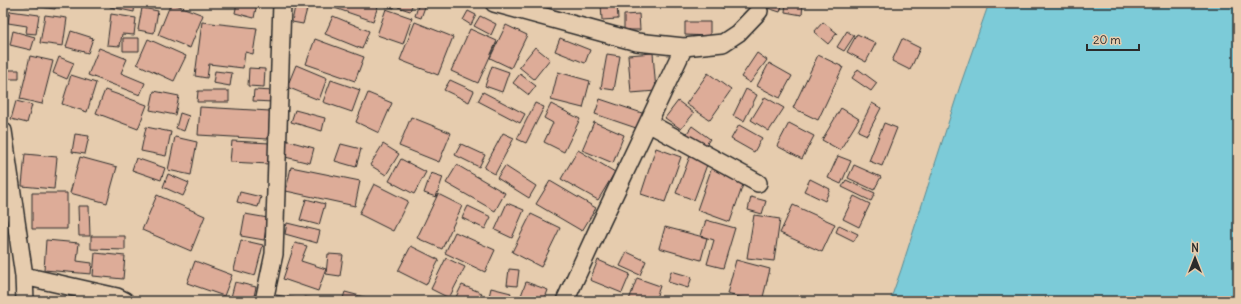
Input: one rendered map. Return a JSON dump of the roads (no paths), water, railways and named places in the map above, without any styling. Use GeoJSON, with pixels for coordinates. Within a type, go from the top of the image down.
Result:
{"type":"FeatureCollection","features":[{"type":"Feature","properties":{"kind":"street"},"geometry":{"type":"LineString","coordinates":[[264,301],[274,254],[282,3]]}},
{"type":"Feature","properties":{"kind":"street"},"geometry":{"type":"LineString","coordinates":[[494,3],[637,42],[684,47],[723,43],[738,33],[759,12]]}},
{"type":"Feature","properties":{"kind":"street"},"geometry":{"type":"LineString","coordinates":[[565,301],[684,47]]}},
{"type":"Feature","properties":{"kind":"street"},"geometry":{"type":"LineString","coordinates":[[648,123],[758,183]]}},
{"type":"Feature","properties":{"kind":"street"},"geometry":{"type":"LineString","coordinates":[[3,131],[24,276],[25,301]]}},
{"type":"Feature","properties":{"kind":"street"},"geometry":{"type":"LineString","coordinates":[[24,276],[117,297],[125,301]]}},
{"type":"Feature","properties":{"kind":"water"},"geometry":{"type":"Polygon","coordinates":[[[989,3],[1238,3],[1238,301],[890,301],[960,86],[989,3]]]}}]}
